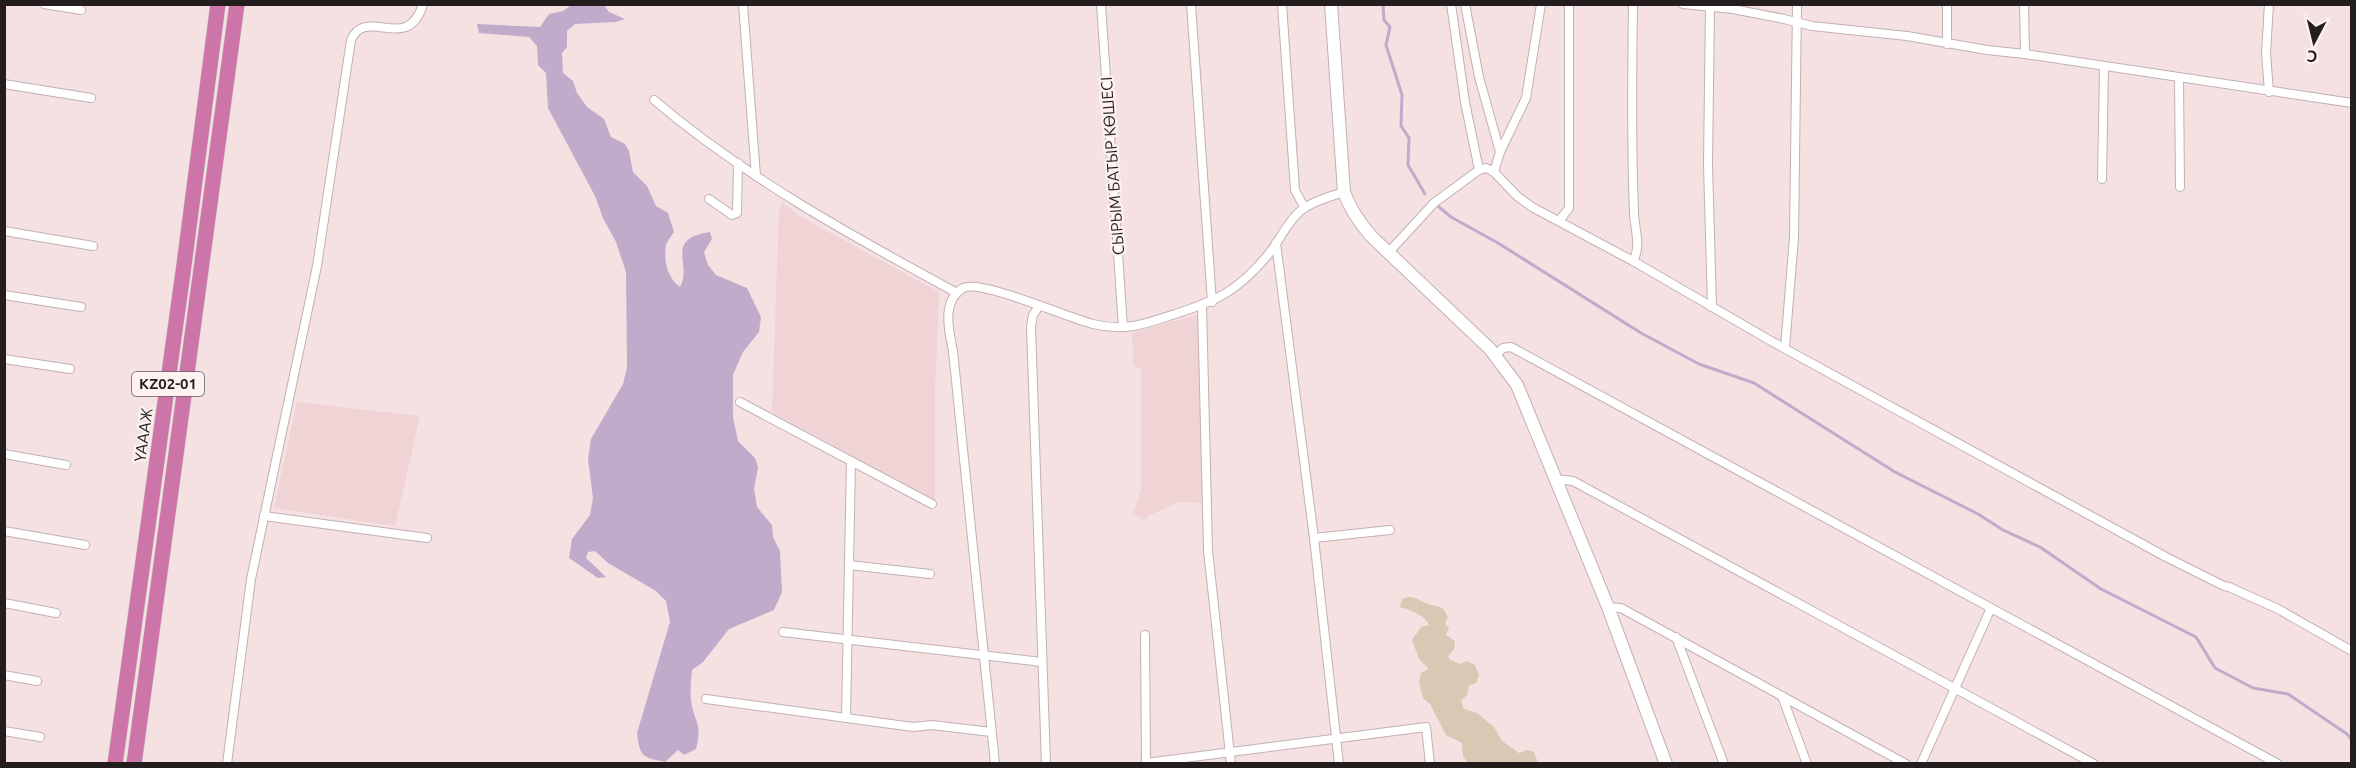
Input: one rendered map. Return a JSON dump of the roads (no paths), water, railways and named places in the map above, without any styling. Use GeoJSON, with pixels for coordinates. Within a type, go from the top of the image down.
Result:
{"type":"FeatureCollection","features":[{"type":"Feature","properties":{"kind":"highway","name":"ҮАААЖ"},"geometry":{"type":"LineString","coordinates":[[115,764],[218,4]]}},
{"type":"Feature","properties":{"kind":"highway","name":"KZ02-01"},"geometry":{"type":"LineString","coordinates":[[134,764],[237,4]]}},
{"type":"Feature","properties":{"kind":"main road"},"geometry":{"type":"LineString","coordinates":[[1331,4],[1344,192],[1359,222],[1495,355],[1517,386],[1608,607],[1666,764]]}},
{"type":"Feature","properties":{"kind":"street"},"geometry":{"type":"LineString","coordinates":[[44,4],[81,10]]}},
{"type":"Feature","properties":{"kind":"street"},"geometry":{"type":"LineString","coordinates":[[227,764],[251,579],[317,266],[351,40],[354,32],[364,27],[406,28],[413,25],[420,16],[423,4]]}},
{"type":"Feature","properties":{"kind":"street"},"geometry":{"type":"LineString","coordinates":[[743,4],[756,176]]}},
{"type":"Feature","properties":{"kind":"street","name":"СЫРЫМ БАТЫР КӨШЕСІ"},"geometry":{"type":"LineString","coordinates":[[1101,4],[1123,327]]}},
{"type":"Feature","properties":{"kind":"street"},"geometry":{"type":"LineString","coordinates":[[1191,4],[1212,302]]}},
{"type":"Feature","properties":{"kind":"street"},"geometry":{"type":"LineString","coordinates":[[1282,4],[1295,190],[1305,207]]}},
{"type":"Feature","properties":{"kind":"street"},"geometry":{"type":"LineString","coordinates":[[1451,4],[1465,102],[1479,170]]}},
{"type":"Feature","properties":{"kind":"street"},"geometry":{"type":"LineString","coordinates":[[1465,4],[1479,77],[1500,152]]}},
{"type":"Feature","properties":{"kind":"street"},"geometry":{"type":"LineString","coordinates":[[1494,172],[1500,152],[1526,98],[1541,4]]}},
{"type":"Feature","properties":{"kind":"street"},"geometry":{"type":"LineString","coordinates":[[1559,221],[1569,208],[1569,4]]}},
{"type":"Feature","properties":{"kind":"street"},"geometry":{"type":"LineString","coordinates":[[1633,4],[1631,141],[1634,229],[1638,249],[1633,261]]}},
{"type":"Feature","properties":{"kind":"street"},"geometry":{"type":"LineString","coordinates":[[1683,4],[1754,13],[1796,23],[1907,36],[1947,44],[2352,103]]}},
{"type":"Feature","properties":{"kind":"street"},"geometry":{"type":"LineString","coordinates":[[1785,348],[1794,237],[1797,4]]}},
{"type":"Feature","properties":{"kind":"street"},"geometry":{"type":"LineString","coordinates":[[1947,4],[1947,44]]}},
{"type":"Feature","properties":{"kind":"street"},"geometry":{"type":"LineString","coordinates":[[2024,4],[2025,54]]}},
{"type":"Feature","properties":{"kind":"street"},"geometry":{"type":"LineString","coordinates":[[2269,4],[2266,53],[2269,92]]}},
{"type":"Feature","properties":{"kind":"street"},"geometry":{"type":"LineString","coordinates":[[1710,6],[1708,165],[1712,307]]}},
{"type":"Feature","properties":{"kind":"street"},"geometry":{"type":"LineString","coordinates":[[2102,179],[2104,67]]}},
{"type":"Feature","properties":{"kind":"street"},"geometry":{"type":"LineString","coordinates":[[2179,77],[2180,187]]}},
{"type":"Feature","properties":{"kind":"street"},"geometry":{"type":"LineString","coordinates":[[4,84],[91,98]]}},
{"type":"Feature","properties":{"kind":"street"},"geometry":{"type":"LineString","coordinates":[[654,100],[756,176],[819,217],[957,293]]}},
{"type":"Feature","properties":{"kind":"street"},"geometry":{"type":"LineString","coordinates":[[709,199],[732,215],[737,213],[738,163]]}},
{"type":"Feature","properties":{"kind":"street"},"geometry":{"type":"LineString","coordinates":[[1389,252],[1434,203],[1479,170],[1486,168],[1494,172],[1517,196],[1532,207],[2166,557],[2271,606],[2352,651]]}},
{"type":"Feature","properties":{"kind":"street"},"geometry":{"type":"LineString","coordinates":[[995,764],[947,319],[950,304],[957,293],[965,287],[976,286],[1011,295],[1095,325],[1123,327],[1143,324],[1212,302],[1232,291],[1250,274],[1296,215],[1305,207],[1344,192]]}},
{"type":"Feature","properties":{"kind":"street"},"geometry":{"type":"LineString","coordinates":[[4,231],[93,246]]}},
{"type":"Feature","properties":{"kind":"street"},"geometry":{"type":"LineString","coordinates":[[1276,243],[1314,538],[1339,764]]}},
{"type":"Feature","properties":{"kind":"street"},"geometry":{"type":"LineString","coordinates":[[4,295],[81,307]]}},
{"type":"Feature","properties":{"kind":"street"},"geometry":{"type":"LineString","coordinates":[[1202,305],[1208,550],[1231,764]]}},
{"type":"Feature","properties":{"kind":"street"},"geometry":{"type":"LineString","coordinates":[[1039,306],[1033,315],[1031,327],[1046,764]]}},
{"type":"Feature","properties":{"kind":"street"},"geometry":{"type":"LineString","coordinates":[[1495,355],[1503,348],[1511,347],[2278,764]]}},
{"type":"Feature","properties":{"kind":"street"},"geometry":{"type":"LineString","coordinates":[[4,359],[70,369]]}},
{"type":"Feature","properties":{"kind":"street"},"geometry":{"type":"LineString","coordinates":[[740,402],[932,504]]}},
{"type":"Feature","properties":{"kind":"street"},"geometry":{"type":"LineString","coordinates":[[4,454],[66,465]]}},
{"type":"Feature","properties":{"kind":"street"},"geometry":{"type":"LineString","coordinates":[[846,718],[851,461]]}},
{"type":"Feature","properties":{"kind":"street"},"geometry":{"type":"LineString","coordinates":[[1555,479],[1573,481],[2094,764]]}},
{"type":"Feature","properties":{"kind":"street"},"geometry":{"type":"LineString","coordinates":[[264,516],[427,538]]}},
{"type":"Feature","properties":{"kind":"street"},"geometry":{"type":"LineString","coordinates":[[1314,538],[1390,530]]}},
{"type":"Feature","properties":{"kind":"street"},"geometry":{"type":"LineString","coordinates":[[4,531],[85,545]]}},
{"type":"Feature","properties":{"kind":"street"},"geometry":{"type":"LineString","coordinates":[[849,565],[930,574]]}},
{"type":"Feature","properties":{"kind":"street"},"geometry":{"type":"LineString","coordinates":[[4,603],[56,613]]}},
{"type":"Feature","properties":{"kind":"street"},"geometry":{"type":"LineString","coordinates":[[1608,607],[1622,608],[1906,764]]}},
{"type":"Feature","properties":{"kind":"street"},"geometry":{"type":"LineString","coordinates":[[1921,764],[1991,608]]}},
{"type":"Feature","properties":{"kind":"street"},"geometry":{"type":"LineString","coordinates":[[783,632],[1042,662]]}},
{"type":"Feature","properties":{"kind":"street"},"geometry":{"type":"LineString","coordinates":[[1145,635],[1146,763],[1426,728],[1431,764]]}},
{"type":"Feature","properties":{"kind":"street"},"geometry":{"type":"LineString","coordinates":[[1676,637],[1724,764]]}},
{"type":"Feature","properties":{"kind":"street"},"geometry":{"type":"LineString","coordinates":[[4,675],[37,681]]}},
{"type":"Feature","properties":{"kind":"street"},"geometry":{"type":"LineString","coordinates":[[1782,696],[1807,764]]}},
{"type":"Feature","properties":{"kind":"street"},"geometry":{"type":"LineString","coordinates":[[706,699],[913,727],[932,725],[991,732]]}},
{"type":"Feature","properties":{"kind":"street"},"geometry":{"type":"LineString","coordinates":[[4,731],[40,737]]}},
{"type":"Feature","properties":{"kind":"waterway"},"geometry":{"type":"LineString","coordinates":[[1383,4],[1384,20],[1390,27],[1386,45],[1402,95],[1401,126],[1409,138],[1408,165],[1425,194]]}},
{"type":"Feature","properties":{"kind":"waterway"},"geometry":{"type":"LineString","coordinates":[[1439,207],[1451,217],[1498,243],[1641,333],[1699,364],[1754,383],[1895,472],[1978,514],[2003,530],[2040,547],[2101,589],[2196,637],[2215,668],[2253,688],[2288,694],[2347,734],[2352,740]]}}]}
